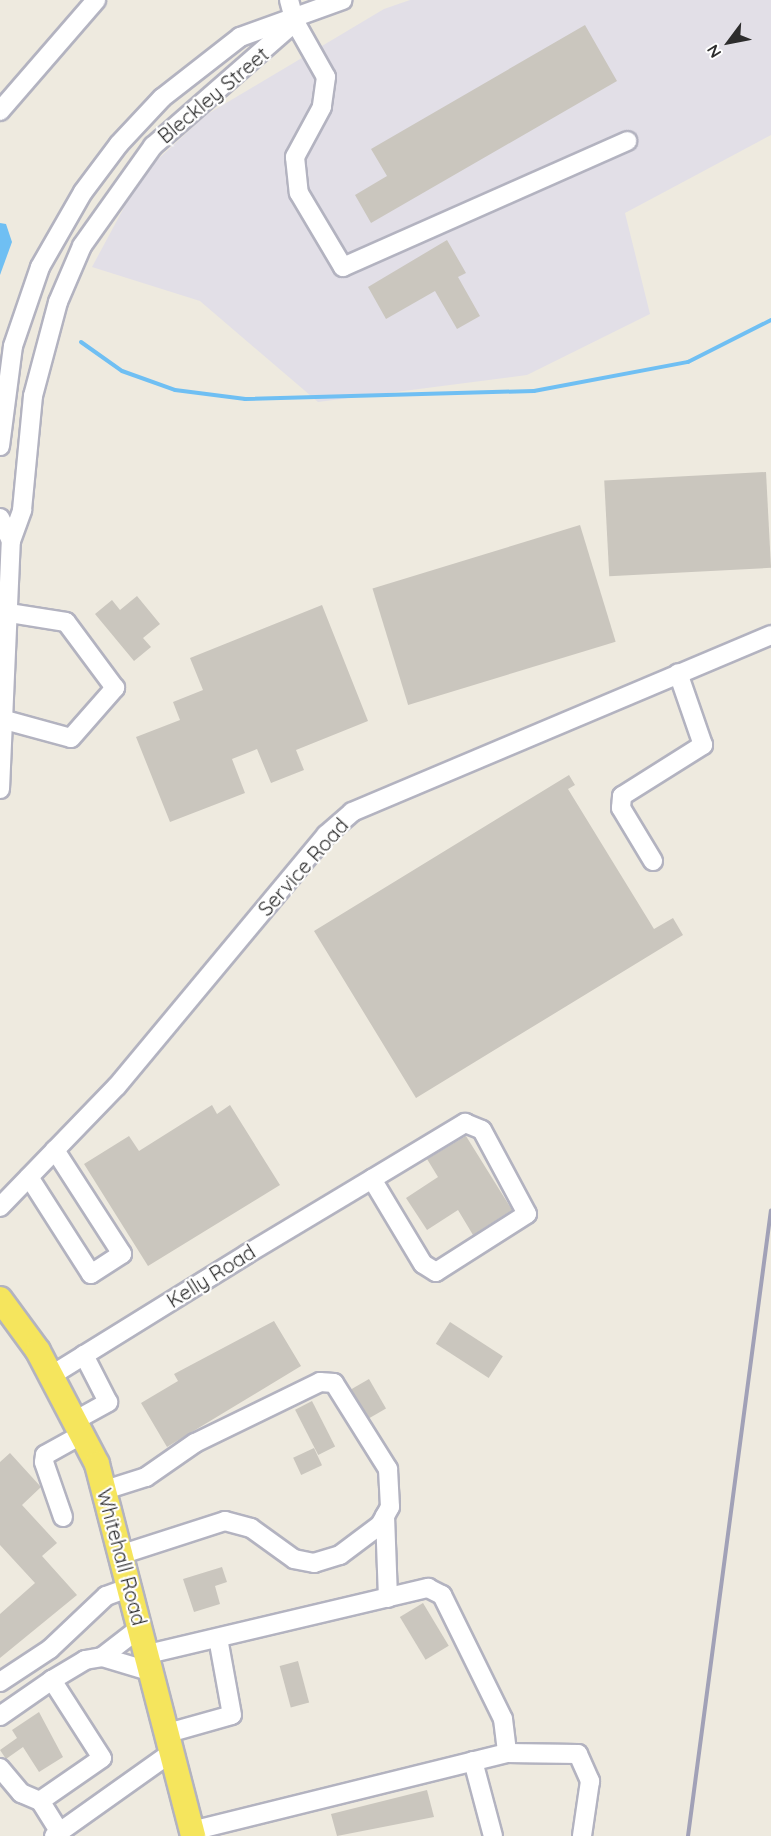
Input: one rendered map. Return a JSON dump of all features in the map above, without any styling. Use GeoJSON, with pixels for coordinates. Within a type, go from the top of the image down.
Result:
{"type":"FeatureCollection","features":[{"type":"Feature","properties":{"kind":"main road","name":"Whitehall Road"},"geometry":{"type":"LineString","coordinates":[[0,1299],[52,1375],[79,1427],[105,1490],[193,1834]]}},
{"type":"Feature","properties":{"kind":"street"},"geometry":{"type":"LineString","coordinates":[[0,111],[96,0]]}},
{"type":"Feature","properties":{"kind":"street"},"geometry":{"type":"LineString","coordinates":[[289,0],[295,22],[326,77],[322,106],[295,157],[300,193],[343,267],[627,141]]}},
{"type":"Feature","properties":{"kind":"street","name":"Bleckley Street"},"geometry":{"type":"LineString","coordinates":[[0,446],[13,346],[40,267],[83,192],[162,98],[240,37],[295,22],[343,0]]}},
{"type":"Feature","properties":{"kind":"street","name":"Bleckley Street"},"geometry":{"type":"LineString","coordinates":[[0,789],[5,720],[11,541],[22,510],[33,396],[45,342],[82,246],[153,146],[295,22]]}},
{"type":"Feature","properties":{"kind":"street","name":"Bleckley Street"},"geometry":{"type":"LineString","coordinates":[[0,518],[11,541]]}},
{"type":"Feature","properties":{"kind":"street"},"geometry":{"type":"LineString","coordinates":[[5,720],[71,738],[115,688],[66,622],[9,613]]}},
{"type":"Feature","properties":{"kind":"street","name":"Service Road"},"geometry":{"type":"LineString","coordinates":[[0,1207],[117,1086],[326,835],[352,812],[771,635]]}},
{"type":"Feature","properties":{"kind":"street"},"geometry":{"type":"LineString","coordinates":[[653,861],[621,808],[622,796],[703,745],[678,673]]}},
{"type":"Feature","properties":{"kind":"street","name":"Kelly Road"},"geometry":{"type":"LineString","coordinates":[[52,1375],[372,1179],[465,1123],[475,1124],[528,1214],[436,1272],[423,1264],[372,1179]]}},
{"type":"Feature","properties":{"kind":"street"},"geometry":{"type":"LineString","coordinates":[[29,1177],[91,1274],[122,1254],[55,1150]]}},
{"type":"Feature","properties":{"kind":"street"},"geometry":{"type":"LineString","coordinates":[[63,1517],[44,1462],[45,1455],[108,1402],[84,1355]]}},
{"type":"Feature","properties":{"kind":"street"},"geometry":{"type":"LineString","coordinates":[[105,1490],[146,1477],[195,1443],[320,1382],[334,1383],[388,1469],[393,1490],[385,1516],[388,1598]]}},
{"type":"Feature","properties":{"kind":"street"},"geometry":{"type":"LineString","coordinates":[[123,1554],[225,1521],[251,1528],[278,1552],[314,1563],[359,1544],[385,1516]]}},
{"type":"Feature","properties":{"kind":"street"},"geometry":{"type":"LineString","coordinates":[[0,1682],[50,1649],[106,1596],[131,1587]]}},
{"type":"Feature","properties":{"kind":"street"},"geometry":{"type":"LineString","coordinates":[[0,1716],[85,1660],[102,1658],[150,1663],[218,1638],[428,1588],[442,1595],[497,1699],[507,1753]]}},
{"type":"Feature","properties":{"kind":"street"},"geometry":{"type":"LineString","coordinates":[[102,1658],[141,1627]]}},
{"type":"Feature","properties":{"kind":"street"},"geometry":{"type":"LineString","coordinates":[[1,1770],[21,1793],[40,1801],[57,1833],[170,1742],[232,1715],[218,1638]]}},
{"type":"Feature","properties":{"kind":"street"},"geometry":{"type":"LineString","coordinates":[[40,1801],[102,1758],[52,1680]]}},
{"type":"Feature","properties":{"kind":"street"},"geometry":{"type":"LineString","coordinates":[[193,1834],[226,1830],[507,1753],[578,1754],[590,1781],[582,1836]]}},
{"type":"Feature","properties":{"kind":"street"},"geometry":{"type":"LineString","coordinates":[[473,1761],[493,1836]]}},
{"type":"Feature","properties":{"kind":"shaded area"},"geometry":{"type":"Polygon","coordinates":[[[410,0],[771,0],[771,135],[625,213],[650,314],[527,375],[318,402],[200,301],[92,267],[142,174],[206,115],[384,9],[410,0]]]}},
{"type":"Feature","properties":{"kind":"water"},"geometry":{"type":"Polygon","coordinates":[[[0,223],[6,224],[12,242],[0,275],[0,223]]]}},
{"type":"Feature","properties":{"kind":"building"},"geometry":{"type":"Polygon","coordinates":[[[585,25],[617,81],[371,223],[355,195],[387,176],[371,149],[585,25]]]}},
{"type":"Feature","properties":{"kind":"building"},"geometry":{"type":"Polygon","coordinates":[[[447,240],[466,273],[458,277],[480,316],[457,329],[435,291],[386,319],[368,287],[447,240]]]}},
{"type":"Feature","properties":{"kind":"building"},"geometry":{"type":"Polygon","coordinates":[[[766,472],[771,568],[609,576],[604,480],[766,472]]]}},
{"type":"Feature","properties":{"kind":"building"},"geometry":{"type":"Polygon","coordinates":[[[580,525],[616,642],[408,705],[372,588],[580,525]]]}},
{"type":"Feature","properties":{"kind":"building"},"geometry":{"type":"Polygon","coordinates":[[[137,596],[160,624],[143,638],[151,647],[134,661],[95,614],[112,600],[120,610],[137,596]]]}},
{"type":"Feature","properties":{"kind":"building"},"geometry":{"type":"Polygon","coordinates":[[[322,605],[368,721],[296,750],[304,770],[271,783],[257,749],[232,759],[245,793],[170,822],[136,737],[180,720],[173,702],[203,690],[190,658],[322,605]]]}},
{"type":"Feature","properties":{"kind":"building"},"geometry":{"type":"Polygon","coordinates":[[[569,775],[575,785],[568,789],[654,929],[673,918],[683,935],[416,1098],[314,931],[569,775]]]}},
{"type":"Feature","properties":{"kind":"building"},"geometry":{"type":"Polygon","coordinates":[[[212,1105],[217,1114],[230,1105],[280,1185],[148,1266],[84,1164],[129,1136],[139,1151],[212,1105]]]}},
{"type":"Feature","properties":{"kind":"building"},"geometry":{"type":"Polygon","coordinates":[[[466,1136],[512,1210],[473,1235],[458,1210],[427,1230],[406,1198],[438,1177],[427,1159],[466,1136]]]}},
{"type":"Feature","properties":{"kind":"building"},"geometry":{"type":"Polygon","coordinates":[[[274,1321],[301,1366],[167,1447],[141,1403],[178,1381],[174,1374],[274,1321]]]}},
{"type":"Feature","properties":{"kind":"building"},"geometry":{"type":"Polygon","coordinates":[[[450,1322],[503,1356],[489,1378],[436,1344],[450,1322]]]}},
{"type":"Feature","properties":{"kind":"building"},"geometry":{"type":"Polygon","coordinates":[[[369,1379],[386,1408],[368,1419],[351,1390],[369,1379]]]}},
{"type":"Feature","properties":{"kind":"building"},"geometry":{"type":"Polygon","coordinates":[[[312,1401],[335,1446],[318,1455],[295,1410],[312,1401]]]}},
{"type":"Feature","properties":{"kind":"building"},"geometry":{"type":"Polygon","coordinates":[[[314,1448],[322,1465],[301,1475],[293,1458],[314,1448]]]}},
{"type":"Feature","properties":{"kind":"building"},"geometry":{"type":"Polygon","coordinates":[[[10,1453],[41,1487],[22,1505],[57,1543],[42,1556],[77,1595],[0,1658],[0,1614],[35,1583],[0,1545],[0,1462],[10,1453]]]}},
{"type":"Feature","properties":{"kind":"building"},"geometry":{"type":"Polygon","coordinates":[[[222,1567],[227,1582],[215,1586],[220,1604],[194,1612],[183,1579],[222,1567]]]}},
{"type":"Feature","properties":{"kind":"building"},"geometry":{"type":"Polygon","coordinates":[[[423,1603],[449,1646],[426,1660],[400,1617],[423,1603]]]}},
{"type":"Feature","properties":{"kind":"building"},"geometry":{"type":"Polygon","coordinates":[[[298,1661],[309,1703],[291,1707],[280,1666],[298,1661]]]}},
{"type":"Feature","properties":{"kind":"building"},"geometry":{"type":"Polygon","coordinates":[[[39,1712],[63,1757],[39,1772],[23,1747],[6,1759],[0,1750],[17,1738],[12,1730],[39,1712]]]}},
{"type":"Feature","properties":{"kind":"building"},"geometry":{"type":"Polygon","coordinates":[[[427,1790],[434,1817],[337,1836],[331,1814],[427,1790]]]}},
{"type":"Feature","properties":{"kind":"waterway"},"geometry":{"type":"LineString","coordinates":[[81,342],[122,371],[175,390],[245,399],[534,391],[688,362],[771,320]]}},
{"type":"Feature","properties":{"kind":"railway"},"geometry":{"type":"LineString","coordinates":[[688,1836],[771,1210]]}}]}
